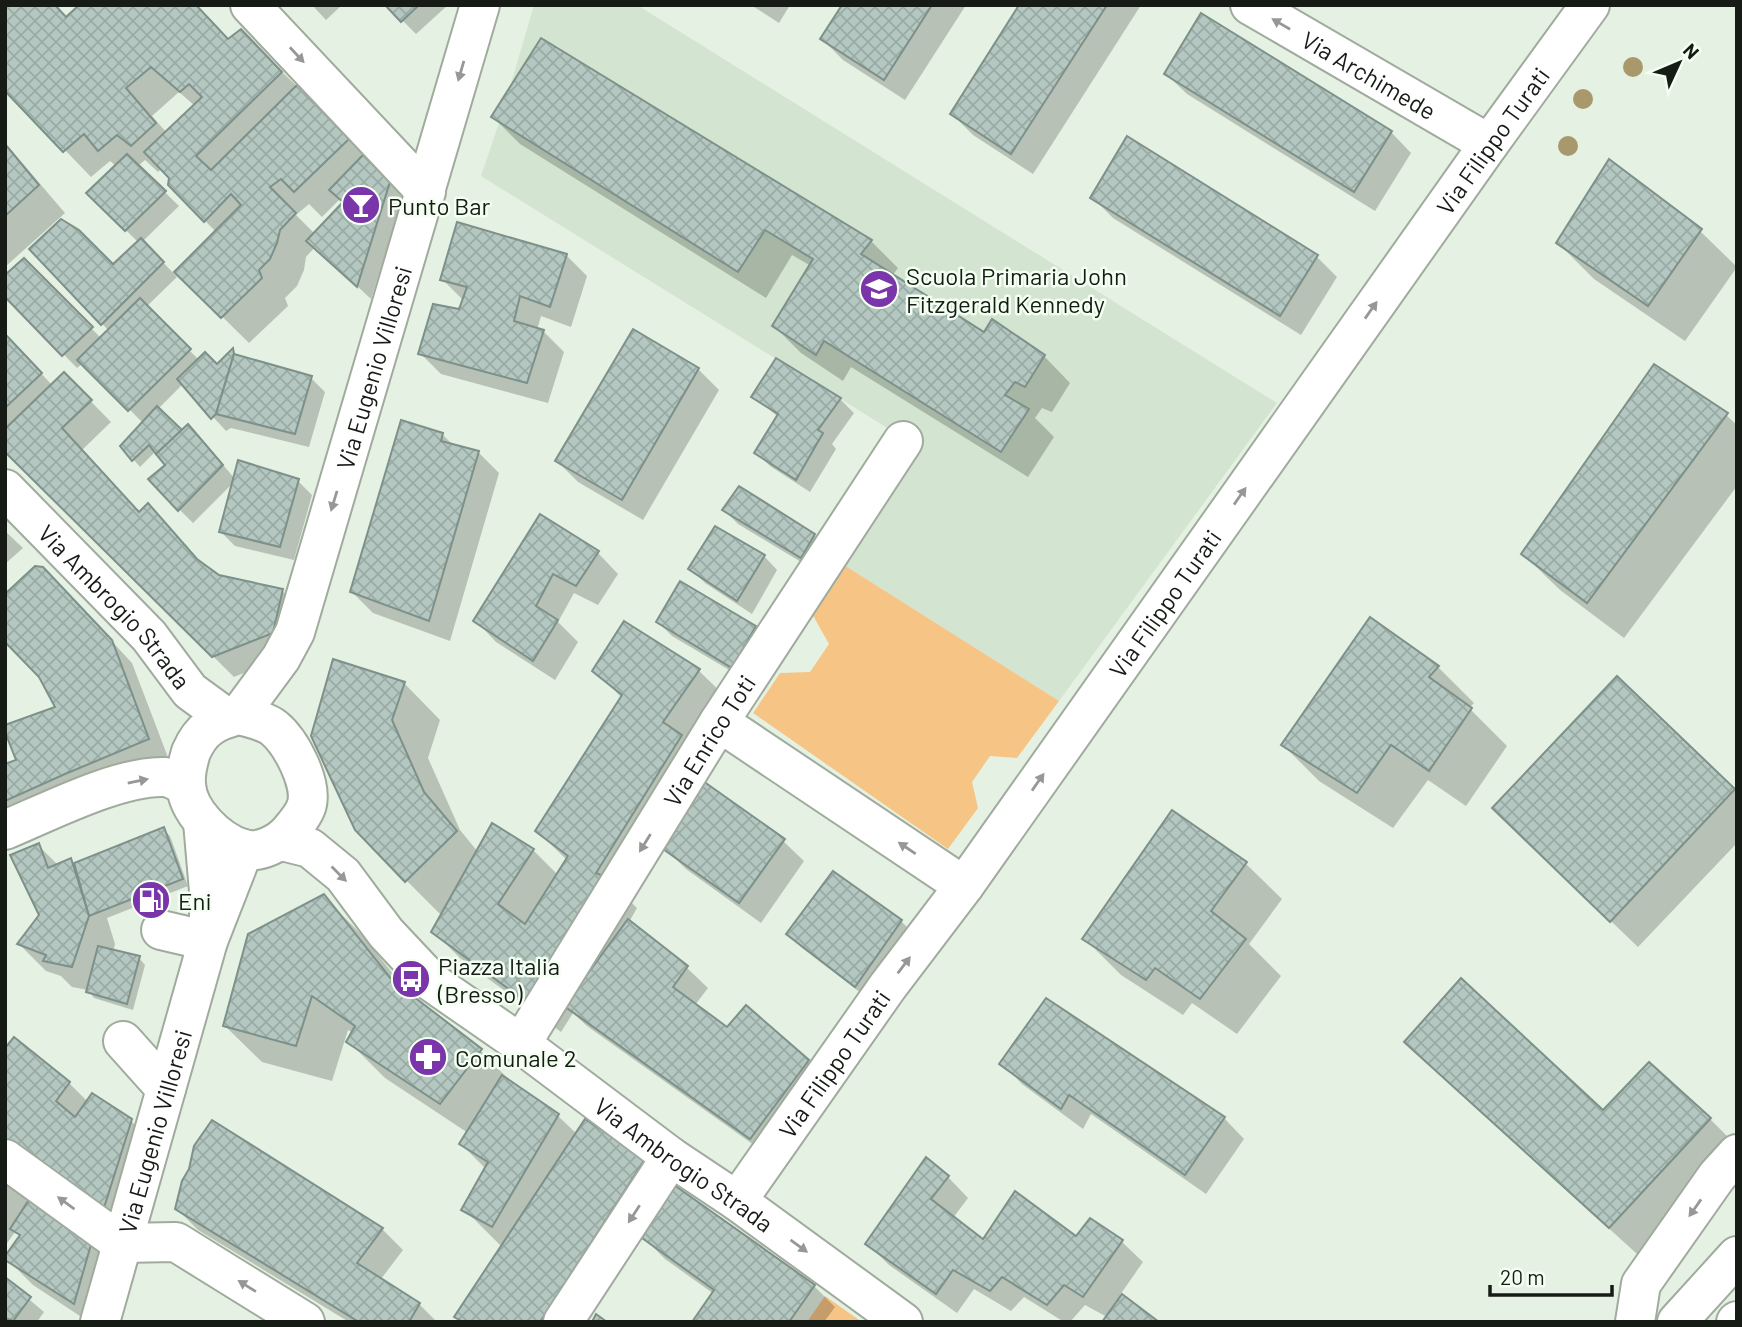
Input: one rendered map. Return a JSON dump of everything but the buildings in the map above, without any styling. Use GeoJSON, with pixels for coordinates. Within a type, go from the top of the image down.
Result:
{"type":"FeatureCollection","features":[{"type":"Feature","properties":{"kind":"street"},"geometry":{"type":"LineString","coordinates":[[250,5],[426,192]]}},
{"type":"Feature","properties":{"kind":"street","name":"Via Eugenio Villoresi"},"geometry":{"type":"LineString","coordinates":[[233,717],[281,658],[295,632],[480,5]]}},
{"type":"Feature","properties":{"kind":"street","name":"Via Archimede"},"geometry":{"type":"LineString","coordinates":[[1250,5],[1489,144]]}},
{"type":"Feature","properties":{"kind":"street","name":"Via Filippo Turati"},"geometry":{"type":"LineString","coordinates":[[737,1201],[1590,5]]}},
{"type":"Feature","properties":{"kind":"street","name":"Via Enrico Toti"},"geometry":{"type":"LineString","coordinates":[[521,1044],[719,722],[903,441]]}},
{"type":"Feature","properties":{"kind":"street","name":"Via Ambrogio Strada"},"geometry":{"type":"LineString","coordinates":[[5,489],[149,636],[190,691],[233,717]]}},
{"type":"Feature","properties":{"kind":"street"},"geometry":{"type":"LineString","coordinates":[[233,717],[273,727],[298,758],[304,779],[307,803],[296,824],[282,841],[264,848],[244,849],[223,839],[203,822],[185,785],[188,760],[197,738],[211,725],[233,717]]}},
{"type":"Feature","properties":{"kind":"street"},"geometry":{"type":"LineString","coordinates":[[719,722],[964,886]]}},
{"type":"Feature","properties":{"kind":"street"},"geometry":{"type":"LineString","coordinates":[[5,830],[95,806],[145,779],[168,777],[185,785]]}},
{"type":"Feature","properties":{"kind":"street","name":"Via Eugenio Villoresi"},"geometry":{"type":"LineString","coordinates":[[203,822],[209,891],[208,941]]}},
{"type":"Feature","properties":{"kind":"street","name":"Via Ambrogio Strada"},"geometry":{"type":"LineString","coordinates":[[282,841],[310,848],[343,875],[386,933],[433,983],[521,1044],[671,1157],[737,1201],[904,1322]]}},
{"type":"Feature","properties":{"kind":"street","name":"Via Eugenio Villoresi"},"geometry":{"type":"LineString","coordinates":[[100,1322],[208,941],[244,849]]}},
{"type":"Feature","properties":{"kind":"street"},"geometry":{"type":"LineString","coordinates":[[161,930],[208,941]]}},
{"type":"Feature","properties":{"kind":"street"},"geometry":{"type":"LineString","coordinates":[[123,1041],[166,1088]]}},
{"type":"Feature","properties":{"kind":"street"},"geometry":{"type":"LineString","coordinates":[[1635,1322],[1641,1284],[1717,1176],[1737,1154]]}},
{"type":"Feature","properties":{"kind":"street"},"geometry":{"type":"LineString","coordinates":[[563,1322],[671,1157]]}},
{"type":"Feature","properties":{"kind":"street"},"geometry":{"type":"LineString","coordinates":[[5,1158],[121,1243],[176,1242],[305,1322]]}},
{"type":"Feature","properties":{"kind":"street"},"geometry":{"type":"LineString","coordinates":[[1678,1322],[1737,1256]]}},
{"type":"Feature","properties":{"kind":"shaded area","name":"Scuola Primaria John Fitzgerald Kennedy"},"geometry":{"type":"Polygon","coordinates":[[[534,5],[637,5],[1277,403],[1059,701],[844,565],[918,447],[481,176],[499,123],[491,117],[510,87],[534,5]]]}},
{"type":"Feature","properties":{"kind":"shaded area"},"geometry":{"type":"Polygon","coordinates":[[[844,565],[1059,701],[1017,758],[990,756],[972,782],[978,808],[948,849],[753,713],[780,673],[810,672],[829,644],[811,612],[844,565]]]}},
{"type":"Feature","properties":{"kind":"shaded area"},"geometry":{"type":"Polygon","coordinates":[[[825,1296],[862,1322],[807,1322],[825,1296]]]}},
{"type":"Feature","properties":{"kind":"place","name":"Punto Bar"},"geometry":{"type":"Point","coordinates":[361,205]}},
{"type":"Feature","properties":{"kind":"place","name":"Scuola Primaria John Fitzgerald Kennedy"},"geometry":{"type":"Point","coordinates":[879,289]}},
{"type":"Feature","properties":{"kind":"place","name":"Eni"},"geometry":{"type":"Point","coordinates":[151,900]}},
{"type":"Feature","properties":{"kind":"place","name":"Piazza Italia (Bresso)"},"geometry":{"type":"Point","coordinates":[411,979]}},
{"type":"Feature","properties":{"kind":"place","name":"Comunale 2"},"geometry":{"type":"Point","coordinates":[428,1057]}}]}
